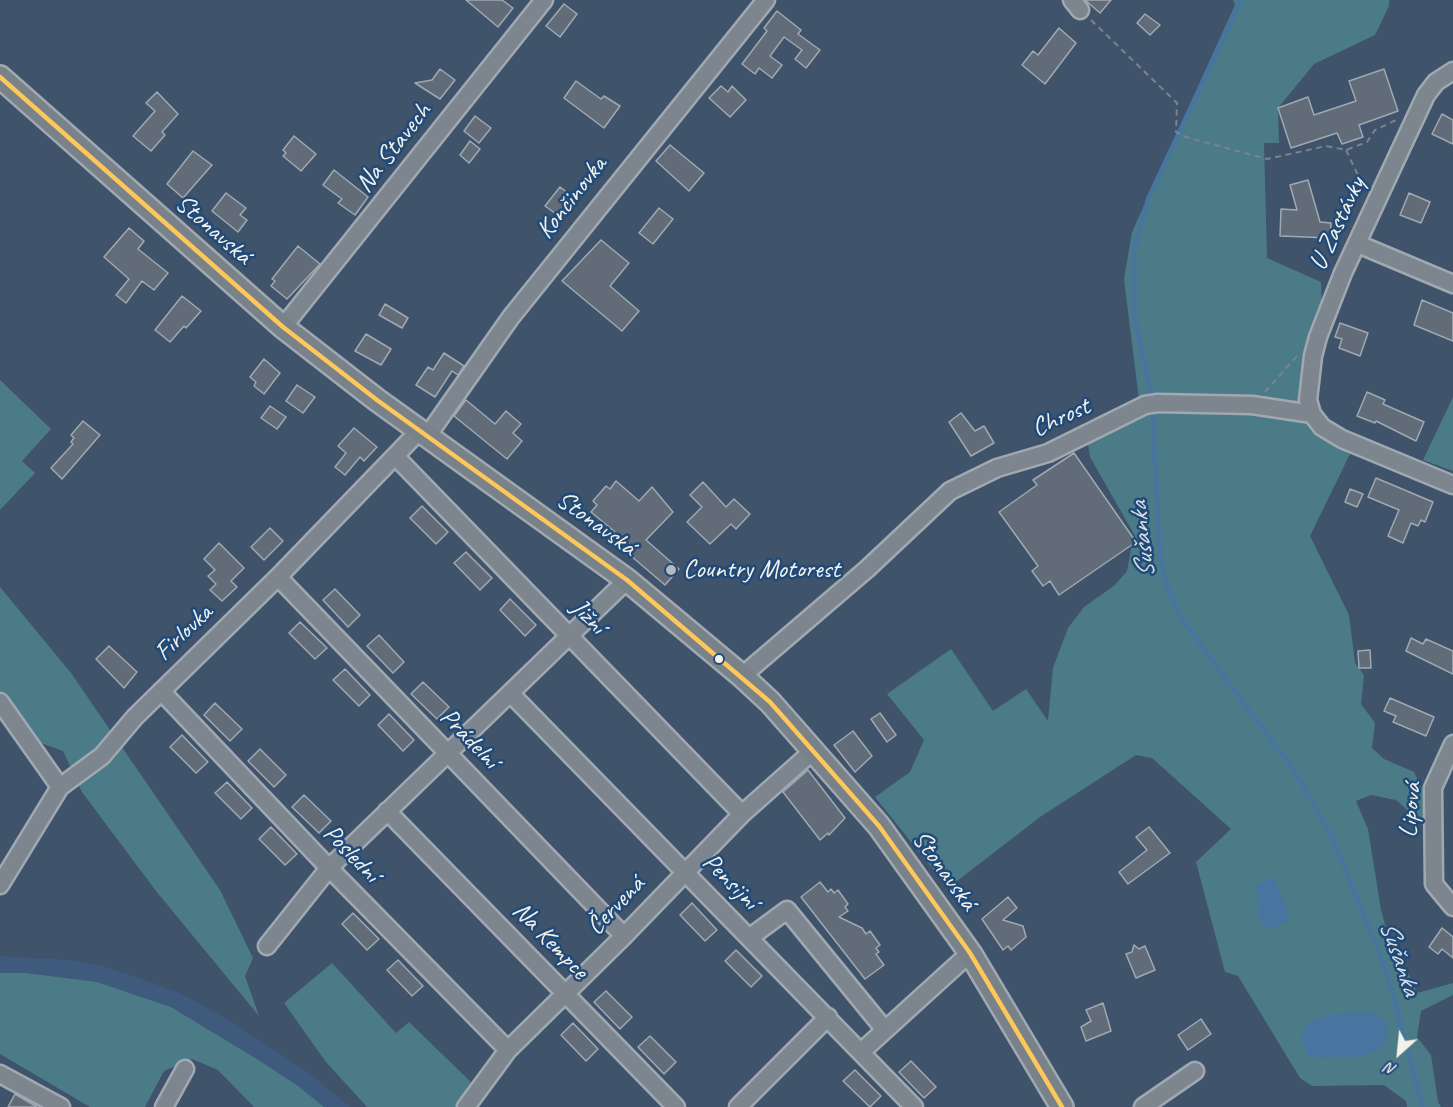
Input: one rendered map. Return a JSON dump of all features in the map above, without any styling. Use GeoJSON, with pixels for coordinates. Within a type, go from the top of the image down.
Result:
{"type":"FeatureCollection","features":[{"type":"Feature","properties":{"kind":"main road","name":"Stonavská"},"geometry":{"type":"LineString","coordinates":[[0,77],[283,327],[424,433],[627,580],[742,675],[814,750],[879,826],[969,953],[1062,1107]]}},
{"type":"Feature","properties":{"kind":"street","name":"Na Stavech"},"geometry":{"type":"LineString","coordinates":[[283,327],[544,0]]}},
{"type":"Feature","properties":{"kind":"street","name":"Končinovka"},"geometry":{"type":"LineString","coordinates":[[424,433],[511,317],[766,0]]}},
{"type":"Feature","properties":{"kind":"street","name":"U Zastávky"},"geometry":{"type":"LineString","coordinates":[[1312,414],[1308,400],[1318,337],[1343,273],[1418,111],[1437,82],[1453,71]]}},
{"type":"Feature","properties":{"kind":"street"},"geometry":{"type":"LineString","coordinates":[[1358,244],[1453,284]]}},
{"type":"Feature","properties":{"kind":"street","name":"Chrost"},"geometry":{"type":"LineString","coordinates":[[742,675],[867,569],[950,491],[997,468],[1048,453],[1152,404],[1252,405],[1312,414]]}},
{"type":"Feature","properties":{"kind":"street"},"geometry":{"type":"LineString","coordinates":[[1312,414],[1322,427],[1342,440],[1453,485]]}},
{"type":"Feature","properties":{"kind":"street","name":"Firlovka"},"geometry":{"type":"LineString","coordinates":[[0,885],[66,782],[102,756],[161,691],[396,457],[424,433]]}},
{"type":"Feature","properties":{"kind":"street","name":"Jižní"},"geometry":{"type":"LineString","coordinates":[[396,457],[742,814]]}},
{"type":"Feature","properties":{"kind":"street","name":"Prádelní"},"geometry":{"type":"LineString","coordinates":[[278,577],[624,936]]}},
{"type":"Feature","properties":{"kind":"street"},"geometry":{"type":"LineString","coordinates":[[267,946],[329,868],[627,580]]}},
{"type":"Feature","properties":{"kind":"street","name":"Poslední"},"geometry":{"type":"LineString","coordinates":[[161,691],[329,868],[508,1050]]}},
{"type":"Feature","properties":{"kind":"street","name":"Pensijní"},"geometry":{"type":"LineString","coordinates":[[510,693],[914,1107]]}},
{"type":"Feature","properties":{"kind":"street"},"geometry":{"type":"LineString","coordinates":[[0,702],[66,782]]}},
{"type":"Feature","properties":{"kind":"street","name":"Lipová"},"geometry":{"type":"LineString","coordinates":[[1453,744],[1433,788],[1434,884],[1453,908]]}},
{"type":"Feature","properties":{"kind":"street","name":"Červená"},"geometry":{"type":"LineString","coordinates":[[474,1104],[508,1050],[564,992],[624,936],[742,814],[814,750]]}},
{"type":"Feature","properties":{"kind":"street","name":"Na Kempce"},"geometry":{"type":"LineString","coordinates":[[387,811],[676,1107]]}},
{"type":"Feature","properties":{"kind":"street"},"geometry":{"type":"LineString","coordinates":[[749,938],[787,910],[885,1030]]}},
{"type":"Feature","properties":{"kind":"street"},"geometry":{"type":"LineString","coordinates":[[861,1052],[969,953]]}},
{"type":"Feature","properties":{"kind":"street"},"geometry":{"type":"LineString","coordinates":[[738,1107],[828,1017]]}},
{"type":"Feature","properties":{"kind":"street"},"geometry":{"type":"LineString","coordinates":[[164,1107],[185,1069]]}},
{"type":"Feature","properties":{"kind":"street"},"geometry":{"type":"LineString","coordinates":[[1143,1107],[1195,1071]]}},
{"type":"Feature","properties":{"kind":"street"},"geometry":{"type":"LineString","coordinates":[[0,1074],[61,1107]]}},
{"type":"Feature","properties":{"kind":"path"},"geometry":{"type":"LineString","coordinates":[[1076,5],[1177,103],[1176,132],[1186,137],[1267,159],[1326,146],[1346,150],[1367,142],[1375,130],[1418,111]]}},
{"type":"Feature","properties":{"kind":"path"},"geometry":{"type":"LineString","coordinates":[[1346,150],[1374,207]]}},
{"type":"Feature","properties":{"kind":"path"},"geometry":{"type":"LineString","coordinates":[[1252,405],[1298,355]]}},
{"type":"Feature","properties":{"kind":"shaded area"},"geometry":{"type":"Polygon","coordinates":[[[1269,877],[1274,878],[1289,913],[1287,922],[1273,928],[1266,928],[1260,921],[1256,886],[1269,877]]]}},
{"type":"Feature","properties":{"kind":"shaded area"},"geometry":{"type":"Polygon","coordinates":[[[0,956],[72,960],[100,965],[178,992],[224,1017],[308,1072],[350,1107],[324,1107],[298,1086],[260,1061],[171,1007],[97,982],[26,973],[0,973],[0,956]]]}},
{"type":"Feature","properties":{"kind":"shaded area"},"geometry":{"type":"Polygon","coordinates":[[[1347,1012],[1373,1012],[1386,1023],[1389,1032],[1381,1049],[1358,1057],[1317,1058],[1307,1055],[1301,1036],[1307,1024],[1315,1019],[1347,1012]]]}},
{"type":"Feature","properties":{"kind":"green space"},"geometry":{"type":"Polygon","coordinates":[[[1233,0],[1389,0],[1389,6],[1375,35],[1314,64],[1278,108],[1279,143],[1264,143],[1267,258],[1321,282],[1322,310],[1306,358],[1321,436],[1350,454],[1310,536],[1349,615],[1355,663],[1364,675],[1361,704],[1375,723],[1372,748],[1384,759],[1414,772],[1426,797],[1423,824],[1396,800],[1371,795],[1356,801],[1368,829],[1381,910],[1393,951],[1406,969],[1417,993],[1453,983],[1453,995],[1421,1011],[1417,1037],[1431,1055],[1438,1102],[1441,1107],[1407,1107],[1406,1101],[1384,1085],[1312,1086],[1300,1078],[1238,976],[1225,972],[1196,862],[1231,829],[1152,758],[1136,755],[1040,817],[948,888],[875,797],[910,772],[924,740],[887,694],[951,649],[993,711],[1026,689],[1048,721],[1053,668],[1068,628],[1084,607],[1115,585],[1127,571],[1131,549],[1137,544],[1135,536],[1090,457],[1088,443],[1104,433],[1139,400],[1124,279],[1132,232],[1235,5],[1233,0]]]}},
{"type":"Feature","properties":{"kind":"green space"},"geometry":{"type":"Polygon","coordinates":[[[0,380],[51,429],[22,461],[35,473],[0,510],[0,380]]]}},
{"type":"Feature","properties":{"kind":"green space"},"geometry":{"type":"Polygon","coordinates":[[[1453,397],[1453,471],[1423,460],[1453,397]]]}},
{"type":"Feature","properties":{"kind":"green space"},"geometry":{"type":"Polygon","coordinates":[[[0,587],[71,673],[220,890],[253,958],[245,976],[259,1016],[156,891],[82,792],[63,751],[38,742],[0,691],[0,587]]]}},
{"type":"Feature","properties":{"kind":"green space"},"geometry":{"type":"Polygon","coordinates":[[[332,963],[396,1033],[409,1022],[475,1086],[457,1107],[367,1107],[326,1062],[284,1003],[332,963]]]}},
{"type":"Feature","properties":{"kind":"green space"},"geometry":{"type":"Polygon","coordinates":[[[0,973],[26,973],[97,982],[171,1007],[260,1061],[298,1086],[324,1107],[254,1107],[218,1070],[192,1059],[164,1071],[145,1107],[90,1107],[0,1054],[0,973]]]}},
{"type":"Feature","properties":{"kind":"building"},"geometry":{"type":"Polygon","coordinates":[[[466,0],[502,0],[513,8],[498,27],[466,0]]]}},
{"type":"Feature","properties":{"kind":"building"},"geometry":{"type":"Polygon","coordinates":[[[1085,0],[1111,0],[1100,13],[1085,0]]]}},
{"type":"Feature","properties":{"kind":"building"},"geometry":{"type":"Polygon","coordinates":[[[564,4],[577,14],[560,37],[546,26],[564,4]]]}},
{"type":"Feature","properties":{"kind":"building"},"geometry":{"type":"Polygon","coordinates":[[[777,11],[801,30],[798,34],[820,50],[806,68],[795,59],[802,50],[784,37],[770,56],[782,65],[772,78],[759,68],[755,74],[742,64],[767,31],[764,28],[777,11]]]}},
{"type":"Feature","properties":{"kind":"building"},"geometry":{"type":"Polygon","coordinates":[[[1145,14],[1160,25],[1150,35],[1137,23],[1145,14]]]}},
{"type":"Feature","properties":{"kind":"building"},"geometry":{"type":"Polygon","coordinates":[[[1059,28],[1076,43],[1045,84],[1022,65],[1033,51],[1038,55],[1059,28]]]}},
{"type":"Feature","properties":{"kind":"building"},"geometry":{"type":"Polygon","coordinates":[[[440,69],[455,80],[440,99],[415,83],[432,80],[440,69]]]}},
{"type":"Feature","properties":{"kind":"building"},"geometry":{"type":"Polygon","coordinates":[[[1384,69],[1398,111],[1359,125],[1363,137],[1342,144],[1337,133],[1291,148],[1278,108],[1308,97],[1314,115],[1356,101],[1349,81],[1384,69]]]}},
{"type":"Feature","properties":{"kind":"building"},"geometry":{"type":"Polygon","coordinates":[[[576,81],[601,99],[604,96],[620,106],[604,128],[564,98],[576,81]]]}},
{"type":"Feature","properties":{"kind":"building"},"geometry":{"type":"Polygon","coordinates":[[[721,86],[728,92],[732,86],[746,100],[730,117],[709,98],[721,86]]]}},
{"type":"Feature","properties":{"kind":"building"},"geometry":{"type":"Polygon","coordinates":[[[157,92],[178,114],[162,132],[165,135],[151,151],[133,136],[155,111],[146,103],[157,92]]]}},
{"type":"Feature","properties":{"kind":"building"},"geometry":{"type":"Polygon","coordinates":[[[1442,114],[1453,120],[1453,144],[1432,134],[1442,114]]]}},
{"type":"Feature","properties":{"kind":"building"},"geometry":{"type":"Polygon","coordinates":[[[475,116],[491,128],[479,143],[464,131],[475,116]]]}},
{"type":"Feature","properties":{"kind":"building"},"geometry":{"type":"Polygon","coordinates":[[[294,136],[316,154],[301,171],[283,156],[286,153],[283,150],[294,136]]]}},
{"type":"Feature","properties":{"kind":"building"},"geometry":{"type":"Polygon","coordinates":[[[470,141],[480,149],[469,163],[460,155],[470,141]]]}},
{"type":"Feature","properties":{"kind":"building"},"geometry":{"type":"Polygon","coordinates":[[[670,145],[704,173],[689,191],[656,161],[670,145]]]}},
{"type":"Feature","properties":{"kind":"building"},"geometry":{"type":"Polygon","coordinates":[[[193,151],[212,165],[183,198],[167,184],[193,151]]]}},
{"type":"Feature","properties":{"kind":"building"},"geometry":{"type":"Polygon","coordinates":[[[334,170],[368,197],[355,215],[338,203],[342,199],[323,185],[334,170]]]}},
{"type":"Feature","properties":{"kind":"building"},"geometry":{"type":"Polygon","coordinates":[[[1308,180],[1320,222],[1331,223],[1330,238],[1280,236],[1281,209],[1297,210],[1290,185],[1308,180]]]}},
{"type":"Feature","properties":{"kind":"building"},"geometry":{"type":"Polygon","coordinates":[[[560,187],[573,197],[559,216],[545,206],[560,187]]]}},
{"type":"Feature","properties":{"kind":"building"},"geometry":{"type":"Polygon","coordinates":[[[226,193],[246,208],[240,215],[247,220],[238,232],[212,211],[226,193]]]}},
{"type":"Feature","properties":{"kind":"building"},"geometry":{"type":"Polygon","coordinates":[[[1409,193],[1430,202],[1421,223],[1400,215],[1409,193]]]}},
{"type":"Feature","properties":{"kind":"building"},"geometry":{"type":"Polygon","coordinates":[[[659,208],[673,219],[653,244],[639,233],[659,208]]]}},
{"type":"Feature","properties":{"kind":"building"},"geometry":{"type":"Polygon","coordinates":[[[129,228],[144,241],[138,249],[168,273],[154,290],[142,281],[126,303],[116,295],[129,279],[104,257],[129,228]]]}},
{"type":"Feature","properties":{"kind":"building"},"geometry":{"type":"Polygon","coordinates":[[[601,240],[629,263],[610,286],[639,311],[622,331],[562,281],[601,240]]]}},
{"type":"Feature","properties":{"kind":"building"},"geometry":{"type":"Polygon","coordinates":[[[298,246],[320,264],[287,299],[271,286],[275,281],[272,279],[298,246]]]}},
{"type":"Feature","properties":{"kind":"building"},"geometry":{"type":"Polygon","coordinates":[[[182,296],[201,311],[170,342],[155,330],[182,296]]]}},
{"type":"Feature","properties":{"kind":"building"},"geometry":{"type":"Polygon","coordinates":[[[1422,300],[1453,313],[1453,341],[1414,325],[1422,300]]]}},
{"type":"Feature","properties":{"kind":"building"},"geometry":{"type":"Polygon","coordinates":[[[385,304],[408,318],[402,328],[379,315],[385,304]]]}},
{"type":"Feature","properties":{"kind":"building"},"geometry":{"type":"Polygon","coordinates":[[[1340,323],[1368,333],[1360,356],[1339,348],[1342,339],[1335,337],[1340,323]]]}},
{"type":"Feature","properties":{"kind":"building"},"geometry":{"type":"Polygon","coordinates":[[[366,334],[391,349],[381,365],[355,351],[366,334]]]}},
{"type":"Feature","properties":{"kind":"building"},"geometry":{"type":"Polygon","coordinates":[[[444,353],[464,366],[458,375],[452,371],[435,397],[416,385],[428,367],[433,370],[444,353]]]}},
{"type":"Feature","properties":{"kind":"building"},"geometry":{"type":"Polygon","coordinates":[[[264,359],[280,373],[264,394],[254,386],[256,382],[250,377],[264,359]]]}},
{"type":"Feature","properties":{"kind":"building"},"geometry":{"type":"Polygon","coordinates":[[[297,385],[315,397],[303,413],[286,401],[297,385]]]}},
{"type":"Feature","properties":{"kind":"building"},"geometry":{"type":"Polygon","coordinates":[[[1367,392],[1385,400],[1383,404],[1424,422],[1416,441],[1376,421],[1375,423],[1357,416],[1367,392]]]}},
{"type":"Feature","properties":{"kind":"building"},"geometry":{"type":"Polygon","coordinates":[[[466,400],[495,424],[506,411],[521,424],[513,433],[522,441],[507,459],[454,416],[466,400]]]}},
{"type":"Feature","properties":{"kind":"building"},"geometry":{"type":"Polygon","coordinates":[[[270,406],[286,417],[277,429],[261,418],[270,406]]]}},
{"type":"Feature","properties":{"kind":"building"},"geometry":{"type":"Polygon","coordinates":[[[961,413],[975,431],[984,426],[994,443],[971,456],[949,422],[961,413]]]}},
{"type":"Feature","properties":{"kind":"building"},"geometry":{"type":"Polygon","coordinates":[[[83,421],[100,435],[62,479],[51,468],[73,444],[71,442],[74,438],[71,435],[83,421]]]}},
{"type":"Feature","properties":{"kind":"building"},"geometry":{"type":"Polygon","coordinates":[[[354,428],[377,447],[364,461],[360,457],[345,475],[335,467],[346,453],[338,446],[354,428]]]}},
{"type":"Feature","properties":{"kind":"building"},"geometry":{"type":"Polygon","coordinates":[[[1074,453],[1136,542],[1059,595],[1050,581],[1043,586],[1032,571],[1038,566],[999,512],[1037,485],[1033,480],[1074,453]]]}},
{"type":"Feature","properties":{"kind":"building"},"geometry":{"type":"Polygon","coordinates":[[[1376,478],[1433,502],[1425,522],[1421,520],[1418,526],[1411,523],[1403,543],[1388,536],[1399,510],[1368,497],[1376,478]]]}},
{"type":"Feature","properties":{"kind":"building"},"geometry":{"type":"Polygon","coordinates":[[[616,481],[639,501],[652,487],[673,512],[646,540],[679,569],[665,585],[610,538],[615,532],[591,512],[597,505],[593,501],[606,486],[610,489],[616,481]]]}},
{"type":"Feature","properties":{"kind":"building"},"geometry":{"type":"Polygon","coordinates":[[[703,482],[726,507],[734,499],[750,514],[736,529],[731,524],[710,544],[687,522],[702,507],[690,495],[703,482]]]}},
{"type":"Feature","properties":{"kind":"building"},"geometry":{"type":"Polygon","coordinates":[[[1350,489],[1363,494],[1357,507],[1345,502],[1350,489]]]}},
{"type":"Feature","properties":{"kind":"building"},"geometry":{"type":"Polygon","coordinates":[[[422,506],[448,532],[436,544],[410,518],[422,506]]]}},
{"type":"Feature","properties":{"kind":"building"},"geometry":{"type":"Polygon","coordinates":[[[270,528],[283,541],[264,560],[251,547],[270,528]]]}},
{"type":"Feature","properties":{"kind":"building"},"geometry":{"type":"Polygon","coordinates":[[[219,543],[244,568],[231,581],[237,587],[222,601],[210,590],[216,584],[208,576],[215,570],[204,559],[219,543]]]}},
{"type":"Feature","properties":{"kind":"building"},"geometry":{"type":"Polygon","coordinates":[[[466,552],[492,578],[480,590],[454,563],[466,552]]]}},
{"type":"Feature","properties":{"kind":"building"},"geometry":{"type":"Polygon","coordinates":[[[335,589],[360,615],[348,627],[323,600],[335,589]]]}},
{"type":"Feature","properties":{"kind":"building"},"geometry":{"type":"Polygon","coordinates":[[[510,599],[536,625],[525,636],[500,610],[510,599]]]}},
{"type":"Feature","properties":{"kind":"building"},"geometry":{"type":"Polygon","coordinates":[[[300,622],[327,648],[315,659],[289,633],[300,622]]]}},
{"type":"Feature","properties":{"kind":"building"},"geometry":{"type":"Polygon","coordinates":[[[379,635],[404,662],[393,673],[367,646],[379,635]]]}},
{"type":"Feature","properties":{"kind":"building"},"geometry":{"type":"Polygon","coordinates":[[[1411,638],[1423,644],[1426,639],[1453,651],[1453,674],[1406,651],[1411,638]]]}},
{"type":"Feature","properties":{"kind":"building"},"geometry":{"type":"Polygon","coordinates":[[[109,646],[137,672],[124,688],[96,659],[109,646]]]}},
{"type":"Feature","properties":{"kind":"building"},"geometry":{"type":"Polygon","coordinates":[[[1370,650],[1371,668],[1359,668],[1358,651],[1370,650]]]}},
{"type":"Feature","properties":{"kind":"building"},"geometry":{"type":"Polygon","coordinates":[[[345,669],[370,695],[359,706],[333,680],[345,669]]]}},
{"type":"Feature","properties":{"kind":"building"},"geometry":{"type":"Polygon","coordinates":[[[423,682],[449,707],[437,719],[411,694],[423,682]]]}},
{"type":"Feature","properties":{"kind":"building"},"geometry":{"type":"Polygon","coordinates":[[[1390,698],[1434,717],[1426,736],[1393,722],[1396,716],[1384,711],[1390,698]]]}},
{"type":"Feature","properties":{"kind":"building"},"geometry":{"type":"Polygon","coordinates":[[[215,703],[242,729],[230,741],[204,715],[215,703]]]}},
{"type":"Feature","properties":{"kind":"building"},"geometry":{"type":"Polygon","coordinates":[[[880,713],[896,735],[887,742],[871,719],[880,713]]]}},
{"type":"Feature","properties":{"kind":"building"},"geometry":{"type":"Polygon","coordinates":[[[389,714],[414,740],[403,751],[378,725],[389,714]]]}},
{"type":"Feature","properties":{"kind":"building"},"geometry":{"type":"Polygon","coordinates":[[[853,731],[872,756],[855,772],[834,745],[853,731]]]}},
{"type":"Feature","properties":{"kind":"building"},"geometry":{"type":"Polygon","coordinates":[[[182,735],[208,762],[196,773],[170,747],[182,735]]]}},
{"type":"Feature","properties":{"kind":"building"},"geometry":{"type":"Polygon","coordinates":[[[260,749],[286,775],[274,787],[248,761],[260,749]]]}},
{"type":"Feature","properties":{"kind":"building"},"geometry":{"type":"Polygon","coordinates":[[[808,770],[845,818],[829,835],[828,833],[820,840],[783,792],[808,770]]]}},
{"type":"Feature","properties":{"kind":"building"},"geometry":{"type":"Polygon","coordinates":[[[227,782],[252,808],[241,819],[215,793],[227,782]]]}},
{"type":"Feature","properties":{"kind":"building"},"geometry":{"type":"Polygon","coordinates":[[[304,795],[331,821],[319,833],[292,807],[304,795]]]}},
{"type":"Feature","properties":{"kind":"building"},"geometry":{"type":"Polygon","coordinates":[[[271,827],[297,854],[285,865],[259,839],[271,827]]]}},
{"type":"Feature","properties":{"kind":"building"},"geometry":{"type":"Polygon","coordinates":[[[1149,827],[1170,853],[1128,884],[1119,872],[1147,850],[1136,837],[1149,827]]]}},
{"type":"Feature","properties":{"kind":"building"},"geometry":{"type":"Polygon","coordinates":[[[820,882],[828,892],[831,889],[834,893],[838,890],[848,904],[845,907],[848,911],[839,917],[862,928],[866,934],[870,931],[880,945],[876,948],[879,952],[876,954],[884,965],[865,979],[801,897],[820,882]]]}},
{"type":"Feature","properties":{"kind":"building"},"geometry":{"type":"Polygon","coordinates":[[[1008,897],[1017,908],[1003,920],[1023,926],[1026,937],[1011,950],[1008,946],[1003,950],[982,919],[1008,897]]]}},
{"type":"Feature","properties":{"kind":"building"},"geometry":{"type":"Polygon","coordinates":[[[692,903],[717,930],[705,941],[680,915],[692,903]]]}},
{"type":"Feature","properties":{"kind":"building"},"geometry":{"type":"Polygon","coordinates":[[[353,913],[379,939],[367,950],[342,924],[353,913]]]}},
{"type":"Feature","properties":{"kind":"building"},"geometry":{"type":"Polygon","coordinates":[[[1442,928],[1453,937],[1453,958],[1442,949],[1438,954],[1429,947],[1442,928]]]}},
{"type":"Feature","properties":{"kind":"building"},"geometry":{"type":"Polygon","coordinates":[[[1134,945],[1139,949],[1145,946],[1155,970],[1136,978],[1126,954],[1132,952],[1134,945]]]}},
{"type":"Feature","properties":{"kind":"building"},"geometry":{"type":"Polygon","coordinates":[[[736,950],[762,976],[751,987],[725,961],[736,950]]]}},
{"type":"Feature","properties":{"kind":"building"},"geometry":{"type":"Polygon","coordinates":[[[398,960],[423,986],[412,996],[387,970],[398,960]]]}},
{"type":"Feature","properties":{"kind":"building"},"geometry":{"type":"Polygon","coordinates":[[[606,991],[632,1017],[620,1029],[594,1002],[606,991]]]}},
{"type":"Feature","properties":{"kind":"building"},"geometry":{"type":"Polygon","coordinates":[[[1103,1003],[1111,1031],[1086,1041],[1081,1027],[1091,1021],[1086,1010],[1103,1003]]]}},
{"type":"Feature","properties":{"kind":"building"},"geometry":{"type":"Polygon","coordinates":[[[1201,1019],[1211,1034],[1188,1050],[1178,1035],[1201,1019]]]}},
{"type":"Feature","properties":{"kind":"building"},"geometry":{"type":"Polygon","coordinates":[[[573,1023],[598,1049],[586,1061],[561,1035],[573,1023]]]}},
{"type":"Feature","properties":{"kind":"building"},"geometry":{"type":"Polygon","coordinates":[[[650,1036],[676,1062],[664,1074],[638,1047],[650,1036]]]}},
{"type":"Feature","properties":{"kind":"building"},"geometry":{"type":"Polygon","coordinates":[[[911,1061],[936,1087],[924,1098],[899,1072],[911,1061]]]}},
{"type":"Feature","properties":{"kind":"building"},"geometry":{"type":"Polygon","coordinates":[[[855,1070],[881,1096],[870,1107],[843,1081],[855,1070]]]}},
{"type":"Feature","properties":{"kind":"building"},"geometry":{"type":"Polygon","coordinates":[[[15,1094],[37,1107],[8,1107],[15,1094]]]}},
{"type":"Feature","properties":{"kind":"waterway","name":"Sušanka"},"geometry":{"type":"LineString","coordinates":[[1241,0],[1148,199],[1134,250],[1135,322],[1151,390],[1160,555],[1168,590],[1181,618],[1295,772],[1333,839],[1386,970],[1423,1107]]}},
{"type":"Feature","properties":{"kind":"transit line"},"geometry":{"type":"LineString","coordinates":[[0,77],[283,327],[377,400],[627,580],[770,702],[879,826],[970,953],[1062,1107]]}},
{"type":"Feature","properties":{"kind":"place","name":"Country Motorest"},"geometry":{"type":"Point","coordinates":[671,570]}}]}
